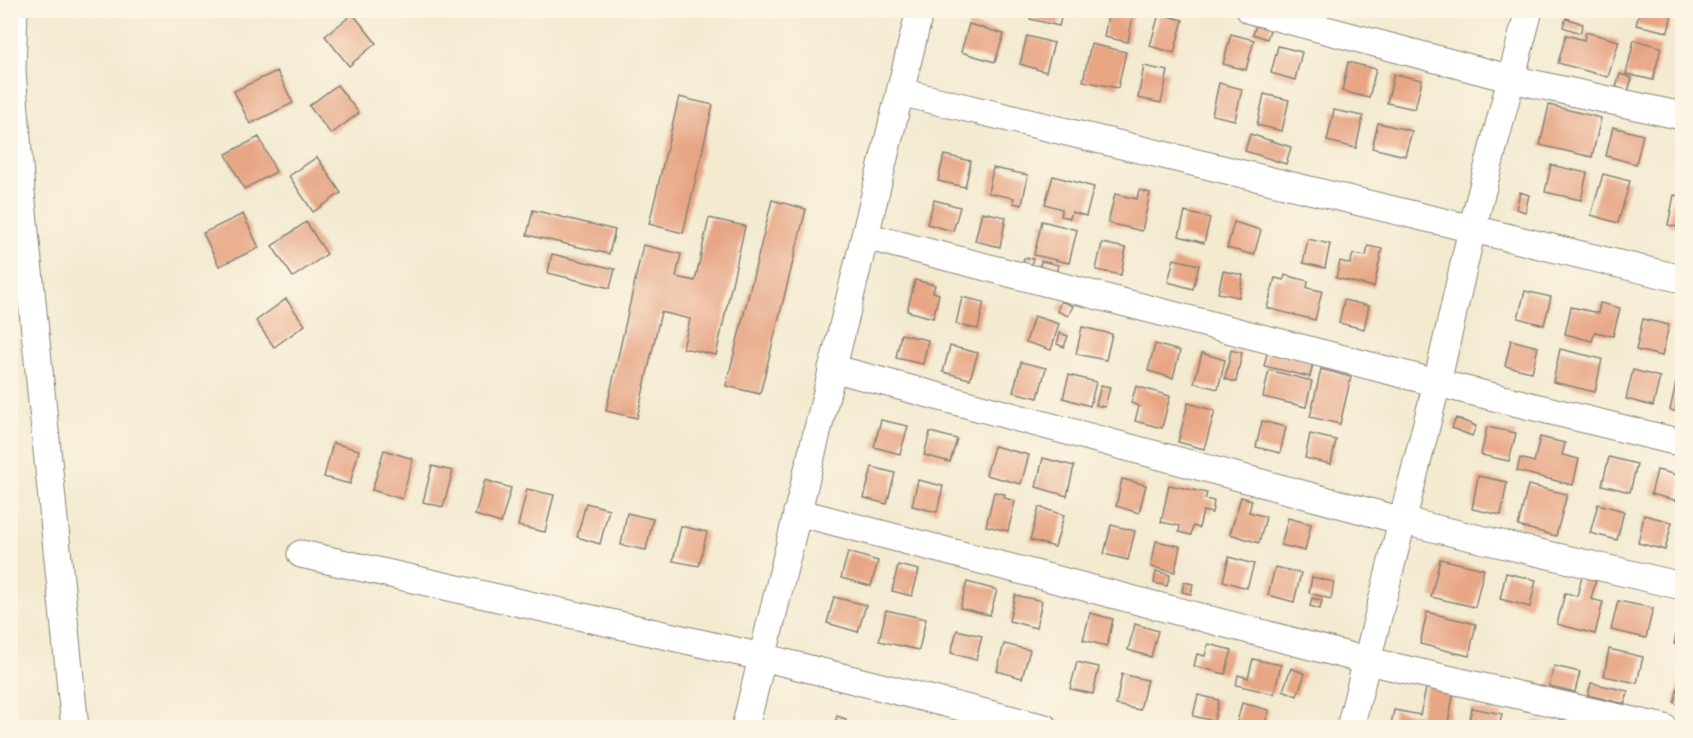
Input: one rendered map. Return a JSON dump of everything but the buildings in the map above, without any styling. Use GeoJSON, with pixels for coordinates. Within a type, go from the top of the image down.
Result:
{"type":"FeatureCollection","features":[{"type":"Feature","properties":{"kind":"street"},"geometry":{"type":"LineString","coordinates":[[14,10],[12,70],[21,192],[75,728]]}},
{"type":"Feature","properties":{"kind":"street"},"geometry":{"type":"LineString","coordinates":[[745,728],[920,10]]}},
{"type":"Feature","properties":{"kind":"street"},"geometry":{"type":"LineString","coordinates":[[1250,10],[1512,79],[1683,116]]}},
{"type":"Feature","properties":{"kind":"street"},"geometry":{"type":"LineString","coordinates":[[1350,728],[1437,383],[1472,229],[1529,10]]}},
{"type":"Feature","properties":{"kind":"street"},"geometry":{"type":"LineString","coordinates":[[900,92],[1683,279]]}},
{"type":"Feature","properties":{"kind":"street"},"geometry":{"type":"LineString","coordinates":[[865,236],[1437,383],[1683,443]]}},
{"type":"Feature","properties":{"kind":"street"},"geometry":{"type":"LineString","coordinates":[[832,368],[1403,521],[1683,586]]}},
{"type":"Feature","properties":{"kind":"street"},"geometry":{"type":"LineString","coordinates":[[797,512],[1368,661],[1664,728]]}},
{"type":"Feature","properties":{"kind":"street"},"geometry":{"type":"LineString","coordinates":[[301,554],[762,657],[1045,728]]}}]}
